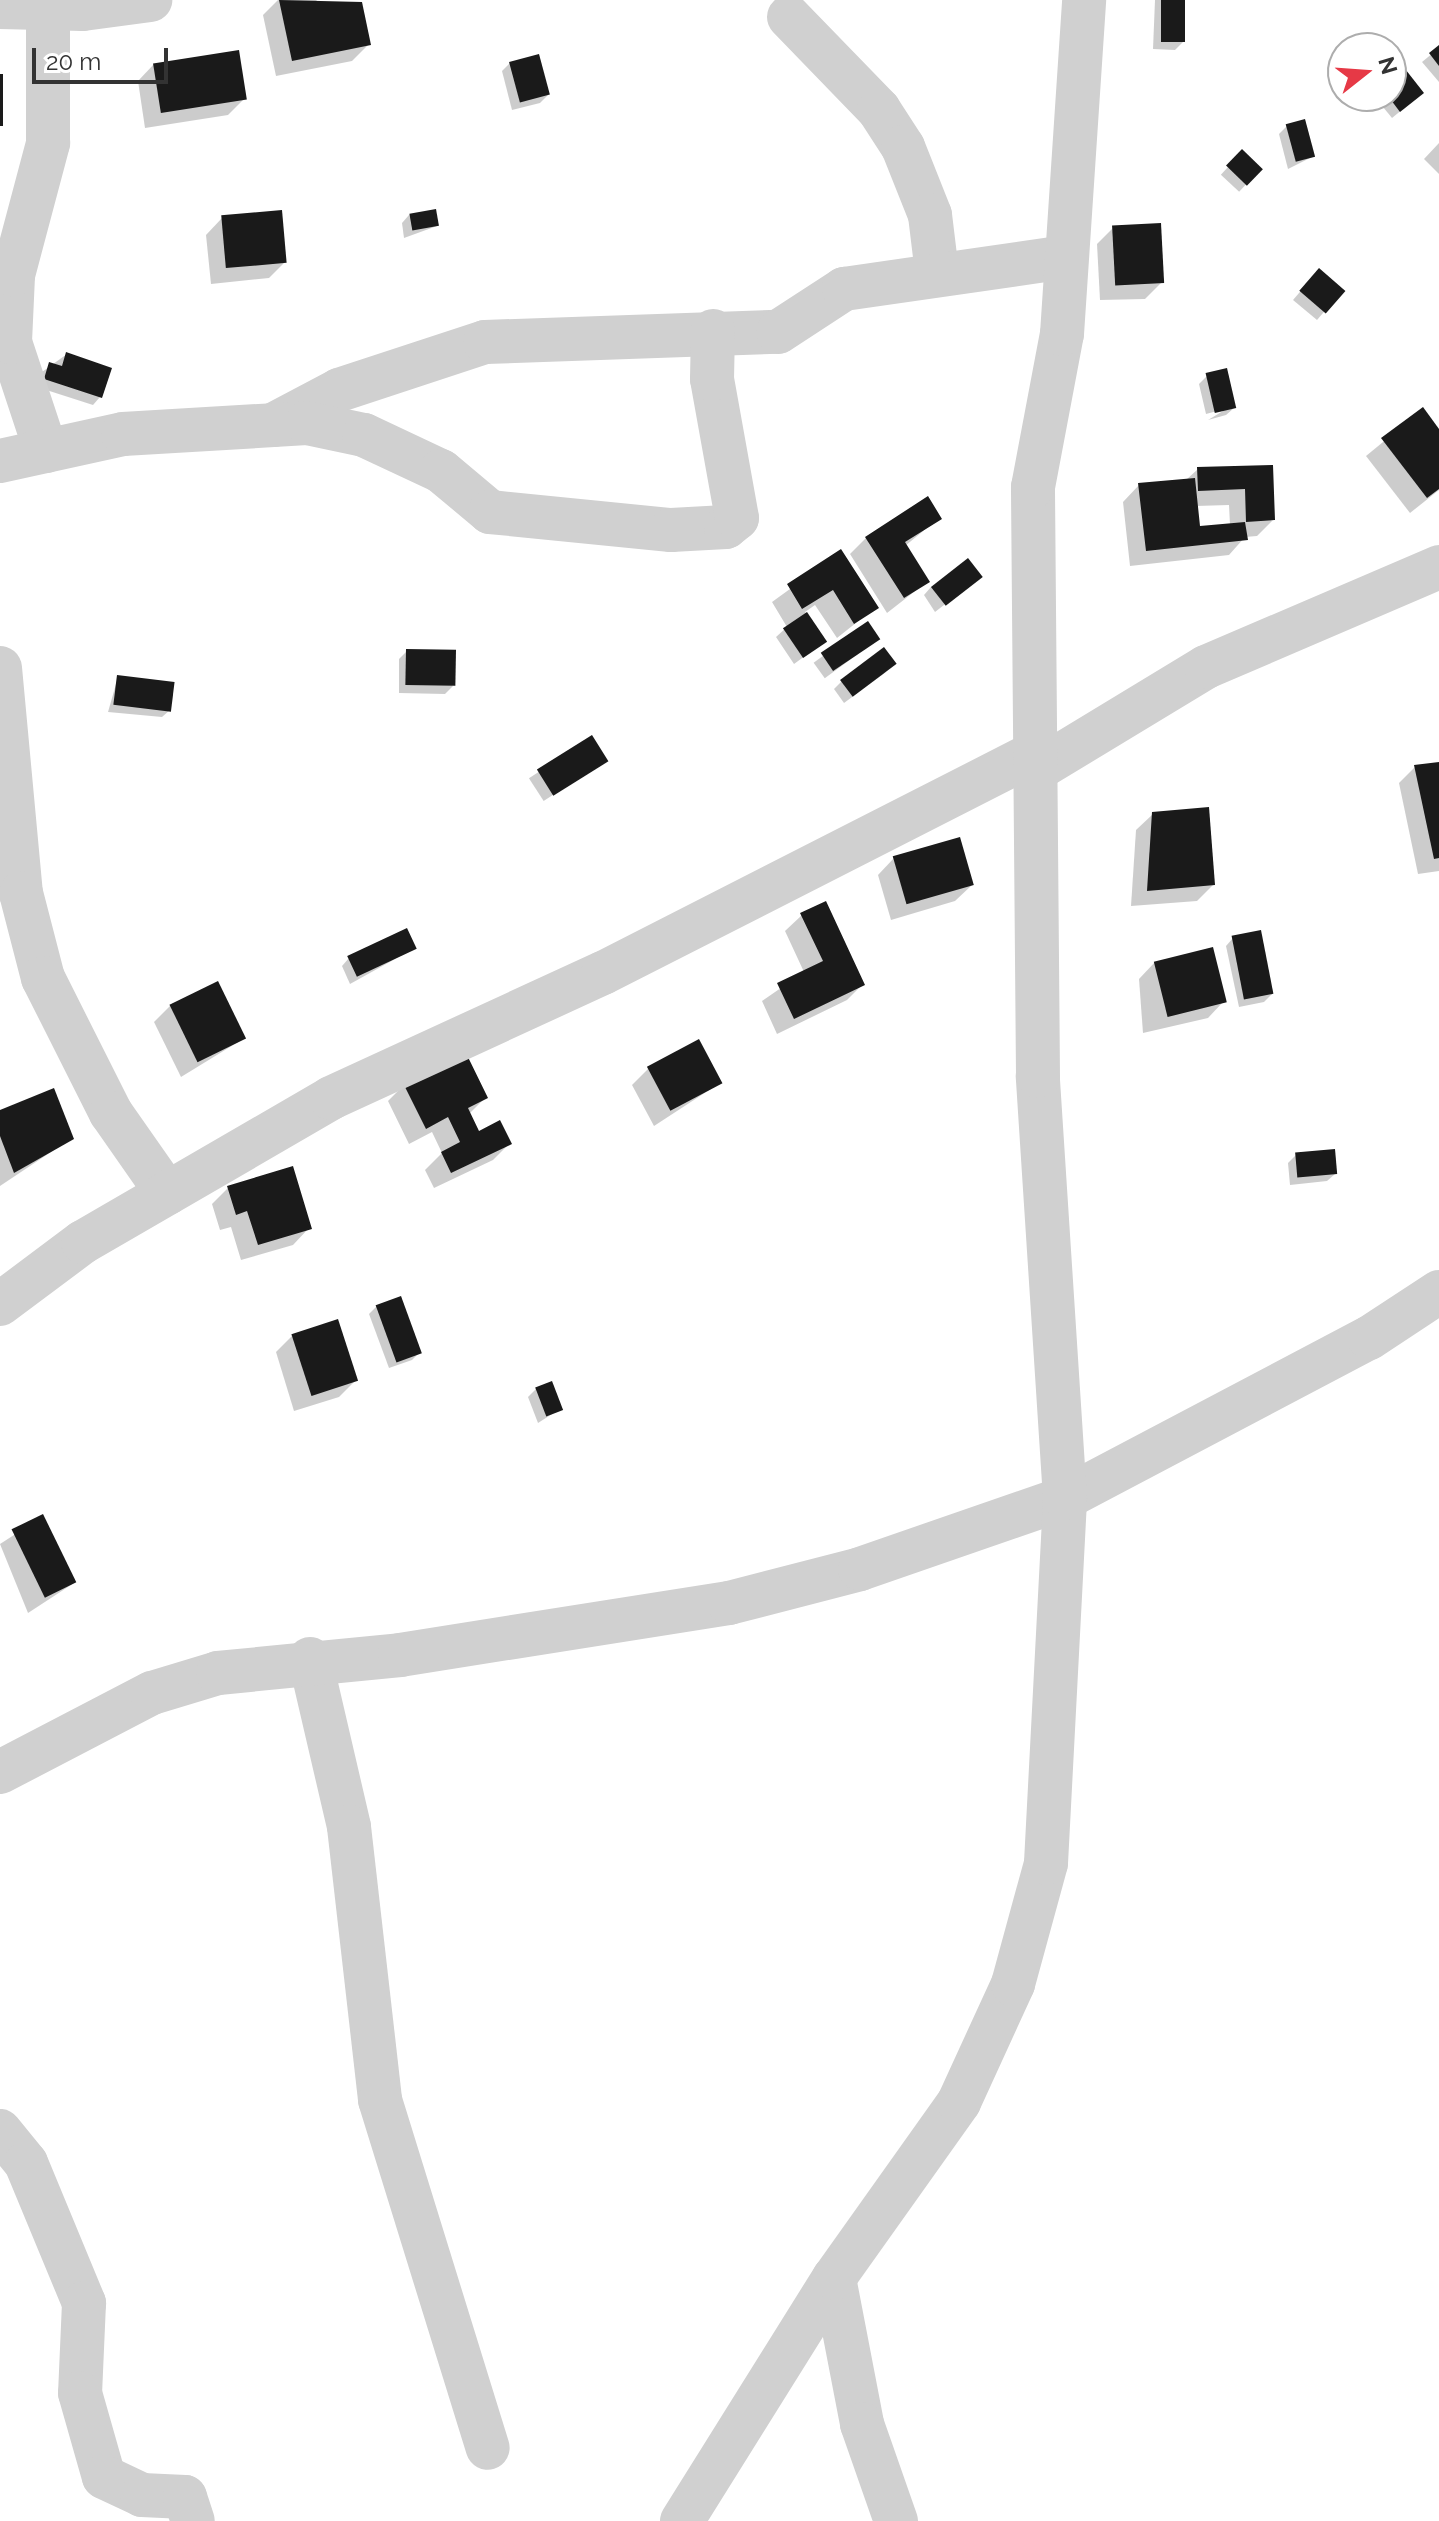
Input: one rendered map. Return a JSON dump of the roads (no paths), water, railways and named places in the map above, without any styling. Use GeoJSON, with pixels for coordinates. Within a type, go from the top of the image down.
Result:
{"type":"FeatureCollection","features":[{"type":"Feature","properties":{"kind":"street"},"geometry":{"type":"LineString","coordinates":[[0,7],[48,8],[150,0]]}},
{"type":"Feature","properties":{"kind":"street"},"geometry":{"type":"LineString","coordinates":[[682,2521],[834,2278],[959,2102],[1013,1984],[1046,1863],[1065,1498],[1038,1076],[1033,487],[1062,334],[1084,0]]}},
{"type":"Feature","properties":{"kind":"street"},"geometry":{"type":"LineString","coordinates":[[46,451],[10,342],[13,275],[48,143],[48,8]]}},
{"type":"Feature","properties":{"kind":"street"},"geometry":{"type":"LineString","coordinates":[[789,17],[879,110],[903,147],[930,215],[937,273]]}},
{"type":"Feature","properties":{"kind":"street"},"geometry":{"type":"LineString","coordinates":[[271,426],[339,390],[485,342],[713,331],[778,332],[844,289],[937,273],[1066,257]]}},
{"type":"Feature","properties":{"kind":"street"},"geometry":{"type":"LineString","coordinates":[[0,461],[123,434],[307,423],[364,435],[441,471],[490,512],[671,530],[726,527],[737,518],[712,379],[713,331]]}},
{"type":"Feature","properties":{"kind":"street"},"geometry":{"type":"LineString","coordinates":[[0,1304],[83,1242],[331,1098],[603,973],[1036,761],[1206,667],[1439,567]]}},
{"type":"Feature","properties":{"kind":"street"},"geometry":{"type":"LineString","coordinates":[[0,668],[3,776],[21,893],[43,978],[111,1113],[167,1193]]}},
{"type":"Feature","properties":{"kind":"street"},"geometry":{"type":"LineString","coordinates":[[0,1772],[152,1693],[218,1673],[310,1659],[400,1655],[729,1603],[860,1569],[1065,1498],[1369,1338],[1439,1292]]}},
{"type":"Feature","properties":{"kind":"street"},"geometry":{"type":"LineString","coordinates":[[310,1659],[349,1827],[380,2100],[488,2448]]}},
{"type":"Feature","properties":{"kind":"street"},"geometry":{"type":"LineString","coordinates":[[0,2131],[26,2163],[84,2303],[80,2393],[104,2477],[142,2495],[185,2497],[193,2521]]}},
{"type":"Feature","properties":{"kind":"street"},"geometry":{"type":"LineString","coordinates":[[834,2278],[862,2424],[896,2521]]}}]}
